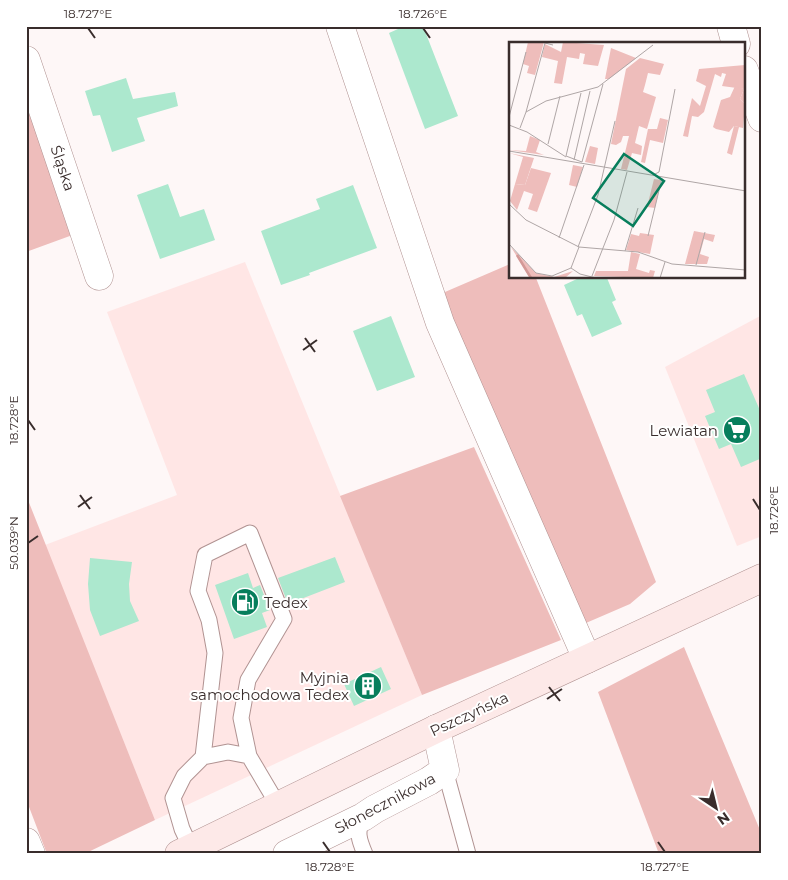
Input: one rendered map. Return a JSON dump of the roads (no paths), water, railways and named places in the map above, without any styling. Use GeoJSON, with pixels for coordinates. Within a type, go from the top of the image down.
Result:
{"type":"FeatureCollection","features":[{"type":"Feature","properties":{"kind":"main road","name":"Pszczyńska"},"geometry":{"type":"LineString","coordinates":[[185,851],[436,729],[762,578]]}},
{"type":"Feature","properties":{"kind":"street"},"geometry":{"type":"LineString","coordinates":[[340,26],[440,323],[587,659]]}},
{"type":"Feature","properties":{"kind":"street"},"geometry":{"type":"LineString","coordinates":[[731,26],[735,42]]}},
{"type":"Feature","properties":{"kind":"street","name":"Śląska"},"geometry":{"type":"LineString","coordinates":[[26,60],[100,276]]}},
{"type":"Feature","properties":{"kind":"street"},"geometry":{"type":"LineString","coordinates":[[746,75],[762,118]]}},
{"type":"Feature","properties":{"kind":"street","name":"Słonecznikowa"},"geometry":{"type":"LineString","coordinates":[[287,854],[363,817],[429,781],[445,770],[436,729]]}},
{"type":"Feature","properties":{"kind":"street"},"geometry":{"type":"LineString","coordinates":[[26,842],[31,854]]}},
{"type":"Feature","properties":{"kind":"lane"},"geometry":{"type":"LineString","coordinates":[[203,757],[215,653],[209,620],[198,591],[205,555],[250,533],[284,620],[248,680],[241,718],[249,756],[278,805]]}},
{"type":"Feature","properties":{"kind":"lane"},"geometry":{"type":"LineString","coordinates":[[185,851],[182,829],[173,798],[184,776],[203,757],[228,752],[249,756]]}},
{"type":"Feature","properties":{"kind":"lane"},"geometry":{"type":"LineString","coordinates":[[445,770],[468,854]]}},
{"type":"Feature","properties":{"kind":"lane"},"geometry":{"type":"LineString","coordinates":[[363,817],[358,826],[358,837],[366,854]]}},
{"type":"Feature","properties":{"kind":"place","name":"Lewiatan"},"geometry":{"type":"Point","coordinates":[737,430]}},
{"type":"Feature","properties":{"kind":"place","name":"Tedex"},"geometry":{"type":"Point","coordinates":[245,602]}},
{"type":"Feature","properties":{"kind":"place","name":"Myjnia samochodowa Tedex"},"geometry":{"type":"Point","coordinates":[368,686]}}]}
